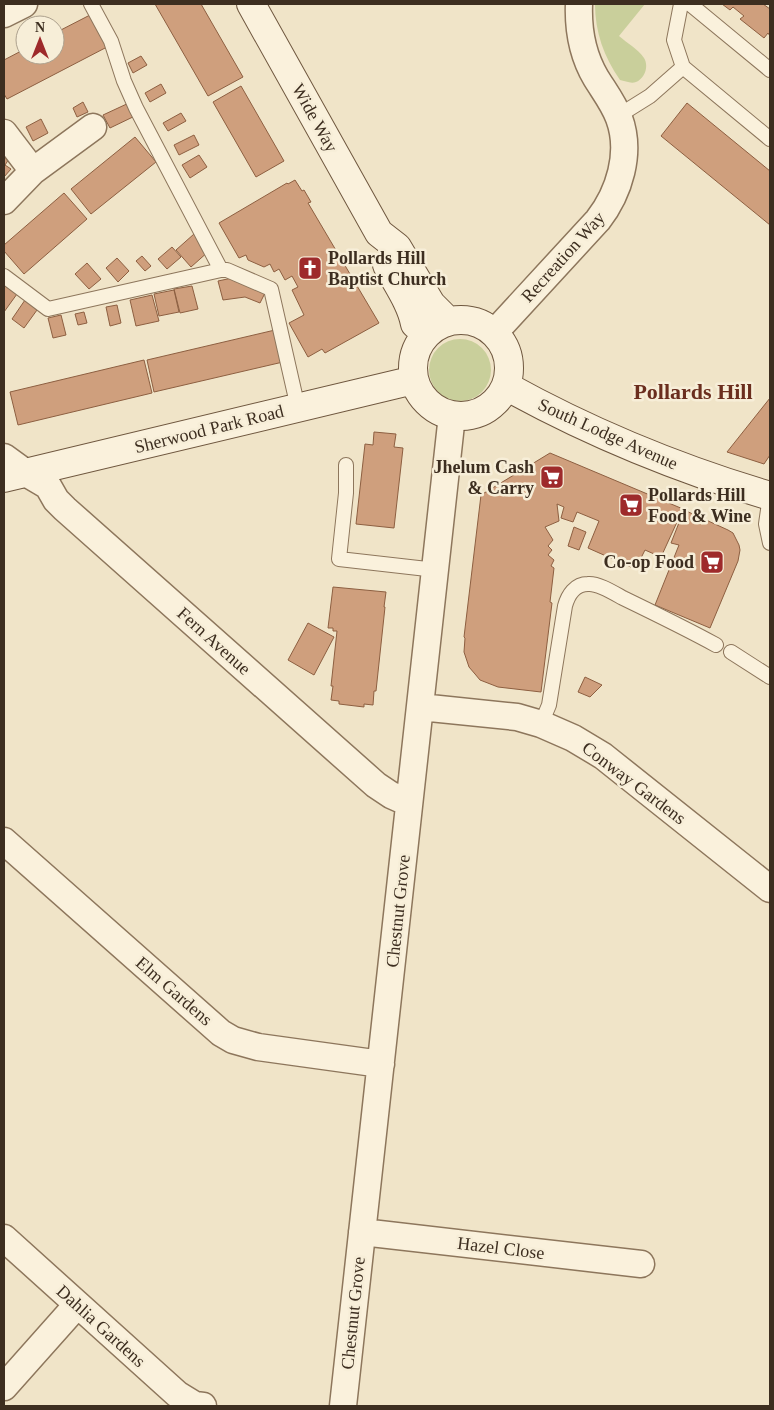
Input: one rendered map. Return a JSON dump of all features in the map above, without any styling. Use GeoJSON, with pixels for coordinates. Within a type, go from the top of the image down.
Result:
{"type":"FeatureCollection","features":[{"type":"Feature","properties":{"kind":"street"},"geometry":{"type":"LineString","coordinates":[[4,14],[24,4]]}},
{"type":"Feature","properties":{"kind":"street","name":"Wide Way"},"geometry":{"type":"LineString","coordinates":[[251,4],[379,233],[397,247],[431,304],[437,327]]}},
{"type":"Feature","properties":{"kind":"street","name":"Recreation Way"},"geometry":{"type":"LineString","coordinates":[[494,333],[598,220],[610,202],[619,182],[624,157],[623,135],[618,116],[587,58],[581,34],[580,4]]}},
{"type":"Feature","properties":{"kind":"street"},"geometry":{"type":"LineString","coordinates":[[4,201],[33,171],[93,127]]}},
{"type":"Feature","properties":{"kind":"street"},"geometry":{"type":"LineString","coordinates":[[4,133],[33,171]]}},
{"type":"Feature","properties":{"kind":"street"},"geometry":{"type":"LineString","coordinates":[[463,320],[478,323],[501,340],[509,361],[509,373],[506,386],[486,409],[466,415],[452,415],[431,406],[421,395],[414,380],[412,367],[414,356],[418,345],[437,327],[463,320]]}},
{"type":"Feature","properties":{"kind":"street","name":"Sherwood Park Road"},"geometry":{"type":"LineString","coordinates":[[15,475],[414,380]]}},
{"type":"Feature","properties":{"kind":"street","name":"South Lodge Avenue"},"geometry":{"type":"LineString","coordinates":[[506,386],[585,426],[645,452],[694,471],[770,496]]}},
{"type":"Feature","properties":{"kind":"street","name":"Chestnut Grove"},"geometry":{"type":"LineString","coordinates":[[343,1406],[452,415]]}},
{"type":"Feature","properties":{"kind":"street","name":"Fern Avenue"},"geometry":{"type":"LineString","coordinates":[[4,457],[15,475],[48,486],[56,500],[65,509],[376,785],[409,803]]}},
{"type":"Feature","properties":{"kind":"street","name":"Conway Gardens"},"geometry":{"type":"LineString","coordinates":[[420,707],[517,717],[541,724],[573,738],[603,756],[770,888]]}},
{"type":"Feature","properties":{"kind":"street","name":"Elm Gardens"},"geometry":{"type":"LineString","coordinates":[[4,841],[221,1032],[238,1042],[258,1047],[381,1064]]}},
{"type":"Feature","properties":{"kind":"street","name":"Hazel Close"},"geometry":{"type":"LineString","coordinates":[[362,1232],[640,1264]]}},
{"type":"Feature","properties":{"kind":"street","name":"Dahlia Gardens"},"geometry":{"type":"LineString","coordinates":[[4,1238],[76,1305],[177,1394],[195,1405],[203,1406]]}},
{"type":"Feature","properties":{"kind":"street"},"geometry":{"type":"LineString","coordinates":[[4,1387],[76,1305]]}},
{"type":"Feature","properties":{"kind":"lane"},"geometry":{"type":"LineString","coordinates":[[91,4],[111,41],[124,81],[136,108],[221,270]]}},
{"type":"Feature","properties":{"kind":"lane"},"geometry":{"type":"LineString","coordinates":[[681,4],[674,40],[683,67],[770,139]]}},
{"type":"Feature","properties":{"kind":"lane"},"geometry":{"type":"LineString","coordinates":[[690,4],[770,70]]}},
{"type":"Feature","properties":{"kind":"lane"},"geometry":{"type":"LineString","coordinates":[[618,116],[650,96],[683,67]]}},
{"type":"Feature","properties":{"kind":"lane"},"geometry":{"type":"LineString","coordinates":[[4,276],[48,308],[221,270],[227,270],[271,289],[298,408]]}},
{"type":"Feature","properties":{"kind":"lane"},"geometry":{"type":"LineString","coordinates":[[346,465],[346,493],[339,559],[436,570]]}},
{"type":"Feature","properties":{"kind":"lane"},"geometry":{"type":"LineString","coordinates":[[770,496],[766,524],[770,543]]}},
{"type":"Feature","properties":{"kind":"lane"},"geometry":{"type":"LineString","coordinates":[[541,724],[549,705],[565,606],[568,596],[576,587],[588,584],[603,588],[716,644]]}},
{"type":"Feature","properties":{"kind":"lane"},"geometry":{"type":"LineString","coordinates":[[731,652],[770,677]]}},
{"type":"Feature","properties":{"kind":"green space"},"geometry":{"type":"Polygon","coordinates":[[[595,4],[645,4],[619,36],[644,58],[646,68],[644,75],[636,82],[630,83],[620,80],[609,62],[599,34],[595,4]]]}},
{"type":"Feature","properties":{"kind":"green space"},"geometry":{"type":"Polygon","coordinates":[[[454,339],[466,339],[482,348],[489,358],[491,370],[489,382],[482,392],[466,401],[454,401],[443,396],[434,387],[429,376],[429,364],[434,353],[443,344],[454,339]]]}},
{"type":"Feature","properties":{"kind":"building"},"geometry":{"type":"Polygon","coordinates":[[[155,4],[201,4],[243,77],[208,96],[155,4]]]}},
{"type":"Feature","properties":{"kind":"building"},"geometry":{"type":"Polygon","coordinates":[[[722,4],[763,4],[770,9],[770,36],[768,33],[764,38],[740,19],[744,16],[733,7],[730,10],[722,4]]]}},
{"type":"Feature","properties":{"kind":"building"},"geometry":{"type":"Polygon","coordinates":[[[90,15],[107,47],[7,99],[4,94],[4,60],[15,54],[15,65],[65,65],[65,28],[90,15]]]}},
{"type":"Feature","properties":{"kind":"building"},"geometry":{"type":"Polygon","coordinates":[[[141,56],[147,65],[133,73],[128,63],[141,56]]]}},
{"type":"Feature","properties":{"kind":"building"},"geometry":{"type":"Polygon","coordinates":[[[161,84],[166,93],[150,102],[145,93],[161,84]]]}},
{"type":"Feature","properties":{"kind":"building"},"geometry":{"type":"Polygon","coordinates":[[[241,86],[284,161],[256,177],[213,102],[241,86]]]}},
{"type":"Feature","properties":{"kind":"building"},"geometry":{"type":"Polygon","coordinates":[[[83,102],[88,112],[77,117],[73,108],[83,102]]]}},
{"type":"Feature","properties":{"kind":"building"},"geometry":{"type":"Polygon","coordinates":[[[131,102],[137,115],[110,128],[103,115],[131,102]]]}},
{"type":"Feature","properties":{"kind":"building"},"geometry":{"type":"Polygon","coordinates":[[[687,103],[770,171],[770,225],[661,136],[687,103]]]}},
{"type":"Feature","properties":{"kind":"building"},"geometry":{"type":"Polygon","coordinates":[[[181,113],[186,121],[168,131],[163,123],[181,113]]]}},
{"type":"Feature","properties":{"kind":"building"},"geometry":{"type":"Polygon","coordinates":[[[41,119],[48,133],[33,141],[26,127],[41,119]]]}},
{"type":"Feature","properties":{"kind":"building"},"geometry":{"type":"Polygon","coordinates":[[[194,135],[199,145],[179,155],[174,145],[194,135]]]}},
{"type":"Feature","properties":{"kind":"building"},"geometry":{"type":"Polygon","coordinates":[[[135,137],[156,162],[91,214],[71,189],[135,137]]]}},
{"type":"Feature","properties":{"kind":"building"},"geometry":{"type":"Polygon","coordinates":[[[4,146],[11,156],[5,165],[11,169],[4,177],[4,146]]]}},
{"type":"Feature","properties":{"kind":"building"},"geometry":{"type":"Polygon","coordinates":[[[199,155],[207,167],[190,178],[182,165],[199,155]]]}},
{"type":"Feature","properties":{"kind":"building","name":"Pollards Hill Baptist Church"},"geometry":{"type":"Polygon","coordinates":[[[295,180],[302,191],[304,190],[311,202],[308,203],[379,323],[325,353],[322,349],[308,357],[289,323],[304,315],[292,290],[298,287],[292,276],[285,280],[279,269],[274,272],[270,264],[264,267],[248,260],[246,255],[239,258],[219,223],[295,180]]]}},
{"type":"Feature","properties":{"kind":"building"},"geometry":{"type":"Polygon","coordinates":[[[64,193],[87,219],[24,274],[4,251],[4,245],[64,193]]]}},
{"type":"Feature","properties":{"kind":"building"},"geometry":{"type":"Polygon","coordinates":[[[194,234],[209,251],[191,267],[176,250],[194,234]]]}},
{"type":"Feature","properties":{"kind":"building"},"geometry":{"type":"Polygon","coordinates":[[[172,247],[181,257],[167,269],[158,259],[172,247]]]}},
{"type":"Feature","properties":{"kind":"building"},"geometry":{"type":"Polygon","coordinates":[[[142,256],[151,266],[145,271],[136,261],[142,256]]]}},
{"type":"Feature","properties":{"kind":"building"},"geometry":{"type":"Polygon","coordinates":[[[117,258],[129,271],[118,282],[106,268],[117,258]]]}},
{"type":"Feature","properties":{"kind":"building"},"geometry":{"type":"Polygon","coordinates":[[[87,263],[101,279],[89,289],[75,274],[87,263]]]}},
{"type":"Feature","properties":{"kind":"building"},"geometry":{"type":"Polygon","coordinates":[[[232,278],[265,293],[260,303],[245,297],[223,300],[218,281],[232,278]]]}},
{"type":"Feature","properties":{"kind":"building"},"geometry":{"type":"Polygon","coordinates":[[[5,286],[17,294],[4,312],[4,289],[5,286]]]}},
{"type":"Feature","properties":{"kind":"building"},"geometry":{"type":"Polygon","coordinates":[[[192,286],[198,309],[180,313],[174,289],[192,286]]]}},
{"type":"Feature","properties":{"kind":"building"},"geometry":{"type":"Polygon","coordinates":[[[174,290],[179,312],[159,316],[154,294],[174,290]]]}},
{"type":"Feature","properties":{"kind":"building"},"geometry":{"type":"Polygon","coordinates":[[[152,295],[159,321],[136,326],[130,300],[152,295]]]}},
{"type":"Feature","properties":{"kind":"building"},"geometry":{"type":"Polygon","coordinates":[[[25,300],[37,310],[24,328],[12,319],[25,300]]]}},
{"type":"Feature","properties":{"kind":"building"},"geometry":{"type":"Polygon","coordinates":[[[117,305],[121,323],[110,326],[106,307],[117,305]]]}},
{"type":"Feature","properties":{"kind":"building"},"geometry":{"type":"Polygon","coordinates":[[[84,312],[87,323],[78,325],[75,314],[84,312]]]}},
{"type":"Feature","properties":{"kind":"building"},"geometry":{"type":"Polygon","coordinates":[[[61,315],[66,335],[53,338],[48,318],[61,315]]]}},
{"type":"Feature","properties":{"kind":"building"},"geometry":{"type":"Polygon","coordinates":[[[275,330],[283,362],[154,392],[147,360],[275,330]]]}},
{"type":"Feature","properties":{"kind":"building"},"geometry":{"type":"Polygon","coordinates":[[[144,360],[152,393],[18,425],[10,392],[144,360]]]}},
{"type":"Feature","properties":{"kind":"building"},"geometry":{"type":"Polygon","coordinates":[[[770,398],[770,455],[764,464],[727,452],[770,398]]]}},
{"type":"Feature","properties":{"kind":"building"},"geometry":{"type":"Polygon","coordinates":[[[374,432],[396,434],[394,447],[403,448],[394,528],[356,524],[365,444],[373,445],[374,432]]]}},
{"type":"Feature","properties":{"kind":"building"},"geometry":{"type":"Polygon","coordinates":[[[550,453],[683,509],[661,557],[645,550],[640,560],[637,559],[633,568],[588,548],[599,521],[577,512],[573,522],[561,518],[564,507],[557,504],[559,521],[545,527],[553,540],[548,546],[552,550],[548,555],[554,560],[551,566],[554,568],[550,602],[552,603],[541,692],[498,687],[480,680],[469,667],[464,652],[464,637],[481,495],[550,453]]]}},
{"type":"Feature","properties":{"kind":"building"},"geometry":{"type":"Polygon","coordinates":[[[684,510],[733,533],[739,545],[738,561],[710,628],[655,605],[679,545],[671,543],[684,510]]]}},
{"type":"Feature","properties":{"kind":"building"},"geometry":{"type":"Polygon","coordinates":[[[574,527],[586,532],[579,550],[568,546],[574,527]]]}},
{"type":"Feature","properties":{"kind":"building"},"geometry":{"type":"Polygon","coordinates":[[[333,587],[386,592],[373,705],[364,704],[364,707],[339,704],[339,701],[331,700],[337,631],[333,631],[333,628],[328,628],[333,587]]]}},
{"type":"Feature","properties":{"kind":"building"},"geometry":{"type":"Polygon","coordinates":[[[308,623],[334,637],[314,675],[288,660],[308,623]]]}},
{"type":"Feature","properties":{"kind":"building"},"geometry":{"type":"Polygon","coordinates":[[[585,677],[602,685],[590,697],[578,692],[585,677]]]}},
{"type":"Feature","properties":{"kind":"place","name":"Pollards Hill Baptist Church"},"geometry":{"type":"Point","coordinates":[310,268]}},
{"type":"Feature","properties":{"kind":"place","name":"Jhelum Cash & Carry"},"geometry":{"type":"Point","coordinates":[552,477]}},
{"type":"Feature","properties":{"kind":"place","name":"Pollards Hill Food & Wine"},"geometry":{"type":"Point","coordinates":[631,505]}},
{"type":"Feature","properties":{"kind":"place","name":"Co-op Food"},"geometry":{"type":"Point","coordinates":[712,562]}},
{"type":"Feature","properties":{"kind":"district","name":"Pollards Hill"},"geometry":{"type":"Point","coordinates":[693,391]}}]}
